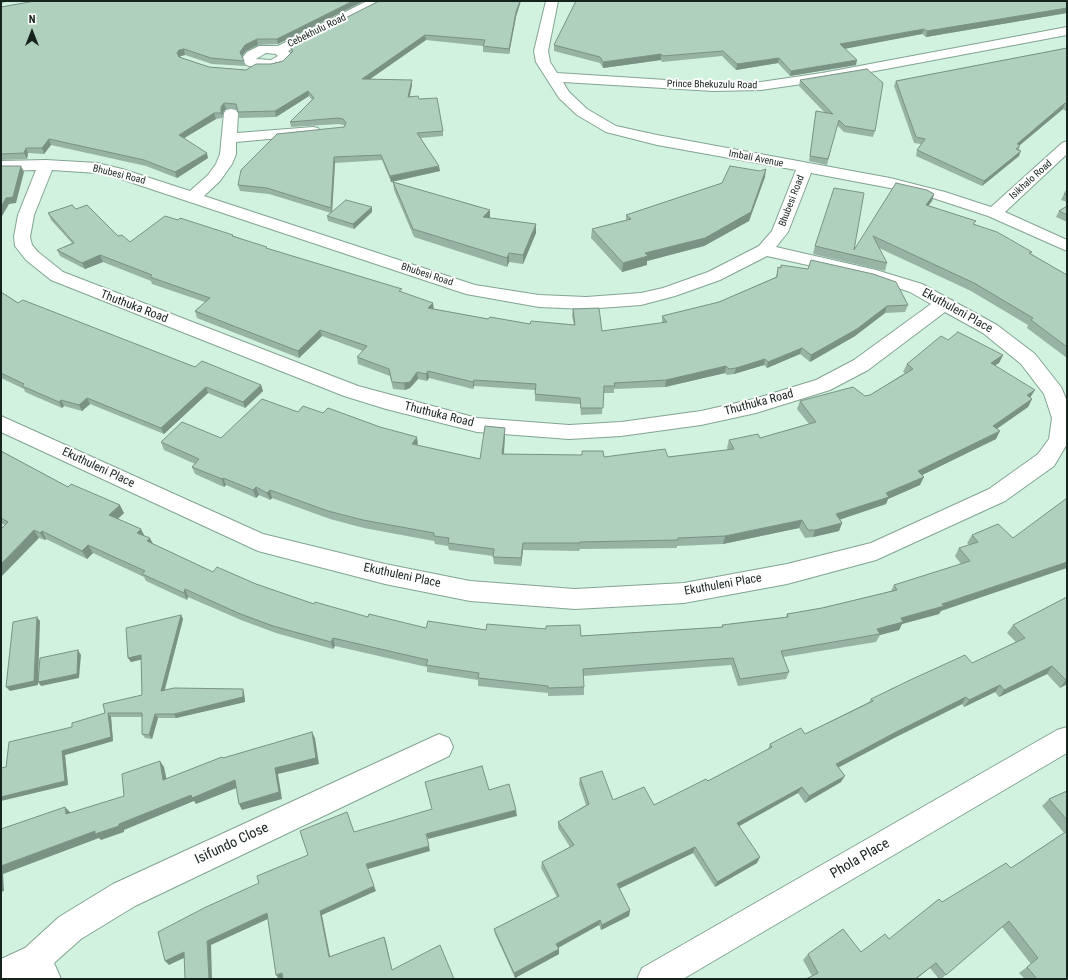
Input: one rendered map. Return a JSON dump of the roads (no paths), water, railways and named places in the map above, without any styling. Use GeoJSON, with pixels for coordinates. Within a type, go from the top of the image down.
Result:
{"type":"FeatureCollection","features":[{"type":"Feature","properties":{"kind":"street","name":"Cebekhulu Road"},"geometry":{"type":"LineString","coordinates":[[280,50],[376,1]]}},
{"type":"Feature","properties":{"kind":"street"},"geometry":{"type":"LineString","coordinates":[[552,1],[541,51],[544,62],[552,77]]}},
{"type":"Feature","properties":{"kind":"street","name":"Prince Bhekuzulu Road"},"geometry":{"type":"LineString","coordinates":[[552,77],[713,87],[761,86],[822,77],[1067,31]]}},
{"type":"Feature","properties":{"kind":"street","name":"Imbali Avenue"},"geometry":{"type":"LineString","coordinates":[[552,77],[564,95],[582,112],[610,129],[657,140],[890,183],[939,195],[994,213],[1067,246]]}},
{"type":"Feature","properties":{"kind":"street"},"geometry":{"type":"LineString","coordinates":[[193,197],[219,173],[228,154],[230,114]]}},
{"type":"Feature","properties":{"kind":"street"},"geometry":{"type":"LineString","coordinates":[[228,138],[327,130]]}},
{"type":"Feature","properties":{"kind":"street","name":"Isikhalo Road"},"geometry":{"type":"LineString","coordinates":[[994,213],[1067,146]]}},
{"type":"Feature","properties":{"kind":"street","name":"Bhubesi Road"},"geometry":{"type":"LineString","coordinates":[[1,166],[46,164],[96,168],[110,171],[193,197],[472,290],[539,301],[592,303],[641,299],[690,285],[736,265],[765,250],[780,232],[805,168]]}},
{"type":"Feature","properties":{"kind":"street","name":"Thuthuka Road"},"geometry":{"type":"LineString","coordinates":[[46,164],[26,215],[22,237],[24,246],[32,256],[57,276],[351,391],[386,402],[477,425],[569,432],[621,429],[701,418],[756,406],[823,385],[861,365],[897,341],[945,303]]}},
{"type":"Feature","properties":{"kind":"street","name":"Ekuthuleni Place"},"geometry":{"type":"LineString","coordinates":[[1,423],[258,542],[385,574],[470,591],[574,599],[684,593],[788,574],[876,551],[997,495],[1046,460],[1059,440],[1062,418],[1054,392],[1028,359],[990,329],[916,288],[876,275],[765,250]]}},
{"type":"Feature","properties":{"kind":"street","name":"Phola Place"},"geometry":{"type":"LineString","coordinates":[[653,979],[1067,739]]}},
{"type":"Feature","properties":{"kind":"street","name":"Isifundo Close"},"geometry":{"type":"LineString","coordinates":[[1,975],[17,970],[40,969],[70,928],[124,895],[438,747]]}}]}
